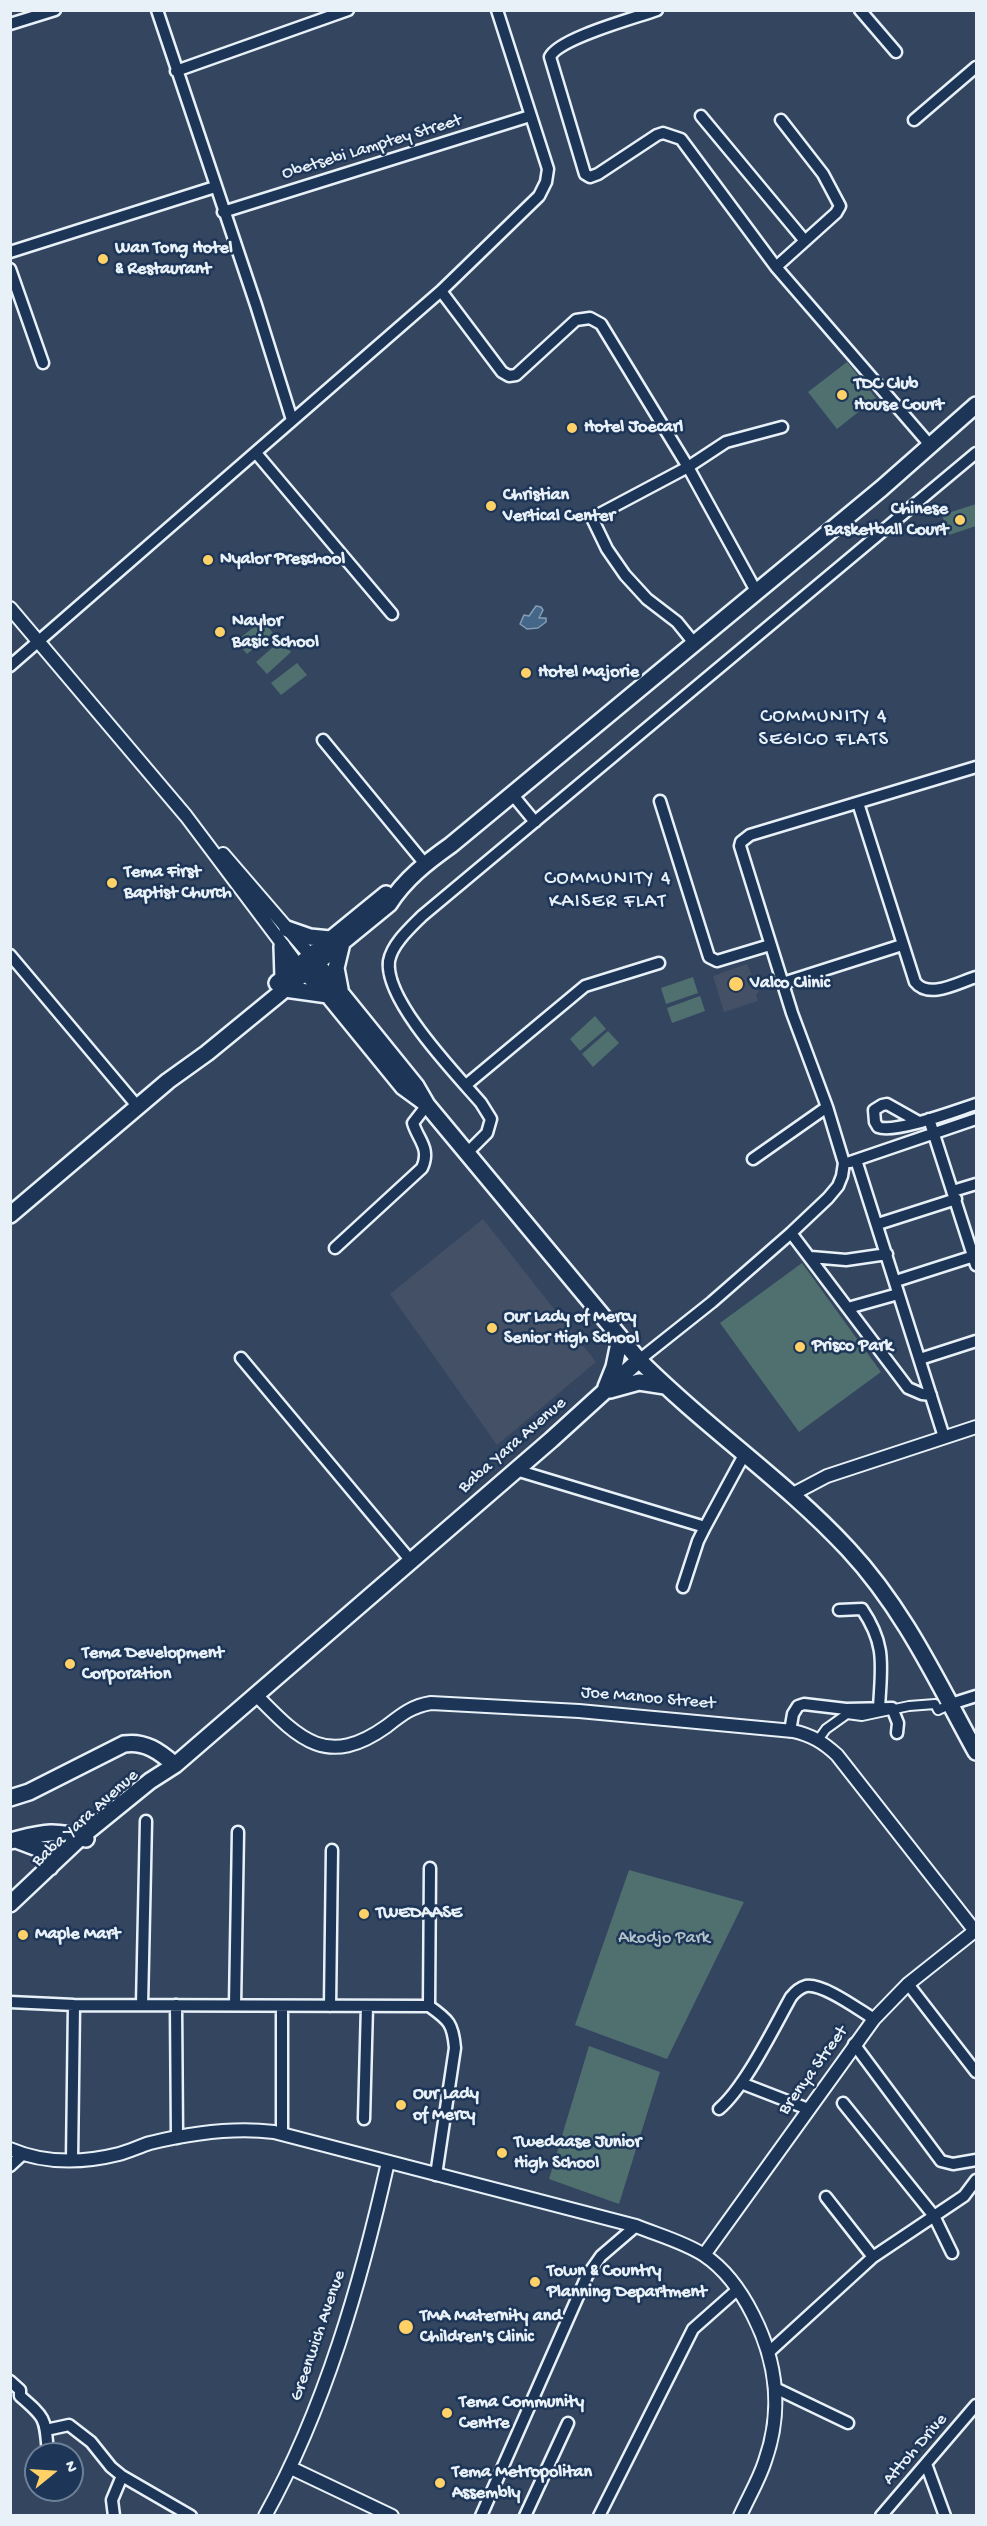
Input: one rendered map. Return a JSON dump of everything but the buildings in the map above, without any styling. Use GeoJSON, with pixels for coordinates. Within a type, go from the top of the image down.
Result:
{"type":"FeatureCollection","features":[{"type":"Feature","properties":{"kind":"main road"},"geometry":{"type":"LineString","coordinates":[[10,1215],[168,1081],[201,1059],[284,983],[336,941],[382,896],[400,888],[425,864],[512,795],[976,405]]}},
{"type":"Feature","properties":{"kind":"main road"},"geometry":{"type":"LineString","coordinates":[[287,928],[310,937],[336,941]]}},
{"type":"Feature","properties":{"kind":"main road"},"geometry":{"type":"LineString","coordinates":[[334,992],[336,941]]}},
{"type":"Feature","properties":{"kind":"main road"},"geometry":{"type":"LineString","coordinates":[[282,946],[284,983]]}},
{"type":"Feature","properties":{"kind":"main road"},"geometry":{"type":"LineString","coordinates":[[308,964],[417,1086],[428,1105],[639,1360],[665,1386],[791,1495],[847,1548],[906,1624],[976,1752]]}},
{"type":"Feature","properties":{"kind":"main road"},"geometry":{"type":"LineString","coordinates":[[284,983],[334,992]]}},
{"type":"Feature","properties":{"kind":"main road"},"geometry":{"type":"LineString","coordinates":[[602,1394],[614,1367],[620,1338]]}},
{"type":"Feature","properties":{"kind":"main road","name":"Baba Yara Avenue"},"geometry":{"type":"LineString","coordinates":[[10,1915],[86,1839],[150,1781],[175,1765],[516,1470],[639,1360]]}},
{"type":"Feature","properties":{"kind":"main road"},"geometry":{"type":"LineString","coordinates":[[602,1394],[626,1384],[639,1382],[665,1386]]}},
{"type":"Feature","properties":{"kind":"main road"},"geometry":{"type":"LineString","coordinates":[[10,1798],[29,1792],[124,1744],[136,1742],[146,1745],[160,1752],[175,1765]]}},
{"type":"Feature","properties":{"kind":"main road"},"geometry":{"type":"LineString","coordinates":[[13,1840],[51,1831],[86,1839]]}},
{"type":"Feature","properties":{"kind":"main road","name":"Baba Yara Avenue"},"geometry":{"type":"LineString","coordinates":[[10,1904],[50,1867],[86,1839]]}},
{"type":"Feature","properties":{"kind":"main road"},"geometry":{"type":"LineString","coordinates":[[13,1840],[45,1851],[50,1867]]}},
{"type":"Feature","properties":{"kind":"street"},"geometry":{"type":"LineString","coordinates":[[10,24],[55,10]]}},
{"type":"Feature","properties":{"kind":"street"},"geometry":{"type":"LineString","coordinates":[[157,10],[292,420]]}},
{"type":"Feature","properties":{"kind":"street"},"geometry":{"type":"LineString","coordinates":[[176,71],[330,13],[348,10]]}},
{"type":"Feature","properties":{"kind":"street"},"geometry":{"type":"LineString","coordinates":[[10,666],[441,291],[534,202],[542,190],[548,169],[497,10]]}},
{"type":"Feature","properties":{"kind":"street"},"geometry":{"type":"LineString","coordinates":[[657,10],[574,39],[557,48],[550,57],[585,174],[590,177],[598,174],[657,135],[663,133],[681,139],[776,267],[930,445]]}},
{"type":"Feature","properties":{"kind":"street"},"geometry":{"type":"LineString","coordinates":[[860,10],[896,52]]}},
{"type":"Feature","properties":{"kind":"street"},"geometry":{"type":"LineString","coordinates":[[914,120],[976,67]]}},
{"type":"Feature","properties":{"kind":"street","name":"Obetsebi Lamptey Street"},"geometry":{"type":"LineString","coordinates":[[223,212],[530,116]]}},
{"type":"Feature","properties":{"kind":"street"},"geometry":{"type":"LineString","coordinates":[[701,116],[805,241]]}},
{"type":"Feature","properties":{"kind":"street"},"geometry":{"type":"LineString","coordinates":[[776,267],[836,213],[839,202],[823,174],[781,120]]}},
{"type":"Feature","properties":{"kind":"street"},"geometry":{"type":"LineString","coordinates":[[10,252],[215,187]]}},
{"type":"Feature","properties":{"kind":"street"},"geometry":{"type":"LineString","coordinates":[[10,269],[44,363]]}},
{"type":"Feature","properties":{"kind":"street"},"geometry":{"type":"LineString","coordinates":[[441,291],[502,372],[509,376],[516,375],[576,321],[586,317],[598,321],[688,467],[756,591]]}},
{"type":"Feature","properties":{"kind":"street"},"geometry":{"type":"LineString","coordinates":[[694,643],[677,622],[647,599],[625,575],[607,549],[592,518],[688,467],[726,442],[782,427]]}},
{"type":"Feature","properties":{"kind":"street"},"geometry":{"type":"LineString","coordinates":[[256,453],[392,614]]}},
{"type":"Feature","properties":{"kind":"street"},"geometry":{"type":"LineString","coordinates":[[467,1153],[487,1132],[490,1119],[488,1111],[422,1032],[398,996],[389,974],[393,950],[411,926],[777,617],[975,458]]}},
{"type":"Feature","properties":{"kind":"street"},"geometry":{"type":"LineString","coordinates":[[10,608],[186,816],[282,946],[308,964]]}},
{"type":"Feature","properties":{"kind":"street"},"geometry":{"type":"LineString","coordinates":[[323,740],[425,864]]}},
{"type":"Feature","properties":{"kind":"street"},"geometry":{"type":"LineString","coordinates":[[639,1360],[712,1302],[791,1233],[838,1186],[844,1163],[771,945],[740,846],[741,842],[750,835],[976,768]]}},
{"type":"Feature","properties":{"kind":"street"},"geometry":{"type":"LineString","coordinates":[[512,795],[535,822]]}},
{"type":"Feature","properties":{"kind":"street"},"geometry":{"type":"LineString","coordinates":[[660,801],[709,957],[717,961],[771,945]]}},
{"type":"Feature","properties":{"kind":"street"},"geometry":{"type":"LineString","coordinates":[[858,803],[915,982],[924,989],[935,990],[976,977]]}},
{"type":"Feature","properties":{"kind":"street"},"geometry":{"type":"LineString","coordinates":[[186,816],[211,839],[287,928],[308,964]]}},
{"type":"Feature","properties":{"kind":"street"},"geometry":{"type":"LineString","coordinates":[[783,982],[902,945]]}},
{"type":"Feature","properties":{"kind":"street"},"geometry":{"type":"LineString","coordinates":[[10,955],[138,1107]]}},
{"type":"Feature","properties":{"kind":"street"},"geometry":{"type":"LineString","coordinates":[[466,1085],[585,986],[659,963]]}},
{"type":"Feature","properties":{"kind":"street"},"geometry":{"type":"LineString","coordinates":[[896,1281],[974,1253],[933,1133],[924,1120],[976,1104]]}},
{"type":"Feature","properties":{"kind":"street"},"geometry":{"type":"LineString","coordinates":[[335,1248],[422,1168],[426,1155],[425,1148],[413,1123],[428,1105]]}},
{"type":"Feature","properties":{"kind":"street"},"geometry":{"type":"LineString","coordinates":[[753,1159],[827,1107]]}},
{"type":"Feature","properties":{"kind":"street"},"geometry":{"type":"LineString","coordinates":[[844,1163],[976,1119]]}},
{"type":"Feature","properties":{"kind":"street"},"geometry":{"type":"LineString","coordinates":[[856,1160],[944,1437]]}},
{"type":"Feature","properties":{"kind":"street"},"geometry":{"type":"LineString","coordinates":[[878,1224],[954,1195],[976,1184]]}},
{"type":"Feature","properties":{"kind":"street"},"geometry":{"type":"LineString","coordinates":[[791,1233],[909,1388],[921,1394],[931,1395]]}},
{"type":"Feature","properties":{"kind":"street"},"geometry":{"type":"LineString","coordinates":[[811,1257],[846,1260],[887,1254]]}},
{"type":"Feature","properties":{"kind":"street"},"geometry":{"type":"LineString","coordinates":[[848,1308],[898,1294]]}},
{"type":"Feature","properties":{"kind":"street"},"geometry":{"type":"LineString","coordinates":[[920,1359],[976,1341]]}},
{"type":"Feature","properties":{"kind":"street"},"geometry":{"type":"LineString","coordinates":[[241,1358],[411,1561]]}},
{"type":"Feature","properties":{"kind":"street"},"geometry":{"type":"LineString","coordinates":[[791,1495],[828,1476],[976,1428]]}},
{"type":"Feature","properties":{"kind":"street"},"geometry":{"type":"LineString","coordinates":[[683,1587],[698,1541],[744,1455]]}},
{"type":"Feature","properties":{"kind":"street"},"geometry":{"type":"LineString","coordinates":[[516,1470],[705,1527]]}},
{"type":"Feature","properties":{"kind":"street"},"geometry":{"type":"LineString","coordinates":[[839,1610],[862,1609],[873,1625],[882,1655],[879,1709]]}},
{"type":"Feature","properties":{"kind":"street","name":"Joe Manoo Street"},"geometry":{"type":"LineString","coordinates":[[256,1695],[301,1737],[320,1746],[344,1747],[368,1738],[419,1704],[431,1703],[579,1711],[790,1731],[808,1735],[837,1755],[976,1930]]}},
{"type":"Feature","properties":{"kind":"street"},"geometry":{"type":"LineString","coordinates":[[818,1740],[826,1729],[847,1714],[862,1716],[935,1704],[938,1710],[976,1696]]}},
{"type":"Feature","properties":{"kind":"street"},"geometry":{"type":"LineString","coordinates":[[790,1731],[793,1714],[798,1706],[804,1704],[846,1709],[892,1708],[898,1723],[897,1734]]}},
{"type":"Feature","properties":{"kind":"street"},"geometry":{"type":"LineString","coordinates":[[142,2005],[146,1821]]}},
{"type":"Feature","properties":{"kind":"street"},"geometry":{"type":"LineString","coordinates":[[235,2005],[238,1832]]}},
{"type":"Feature","properties":{"kind":"street"},"geometry":{"type":"LineString","coordinates":[[330,2006],[332,1850]]}},
{"type":"Feature","properties":{"kind":"street"},"geometry":{"type":"LineString","coordinates":[[429,2006],[430,1868]]}},
{"type":"Feature","properties":{"kind":"street","name":"Brenya Street"},"geometry":{"type":"LineString","coordinates":[[704,2255],[874,2019],[908,1984],[976,1930]]}},
{"type":"Feature","properties":{"kind":"street"},"geometry":{"type":"LineString","coordinates":[[908,1984],[976,2072]]}},
{"type":"Feature","properties":{"kind":"street"},"geometry":{"type":"LineString","coordinates":[[719,2109],[741,2083],[791,1997],[798,1990],[807,1986],[820,1987],[874,2019]]}},
{"type":"Feature","properties":{"kind":"street"},"geometry":{"type":"LineString","coordinates":[[10,2002],[74,2005],[429,2006],[448,2019],[454,2033],[456,2048],[436,2175]]}},
{"type":"Feature","properties":{"kind":"street"},"geometry":{"type":"LineString","coordinates":[[72,2160],[74,2005]]}},
{"type":"Feature","properties":{"kind":"street"},"geometry":{"type":"LineString","coordinates":[[176,2005],[177,2138]]}},
{"type":"Feature","properties":{"kind":"street"},"geometry":{"type":"LineString","coordinates":[[282,2006],[282,2134]]}},
{"type":"Feature","properties":{"kind":"street"},"geometry":{"type":"LineString","coordinates":[[364,2119],[367,2006]]}},
{"type":"Feature","properties":{"kind":"street"},"geometry":{"type":"LineString","coordinates":[[854,2044],[941,2161],[953,2164],[976,2160]]}},
{"type":"Feature","properties":{"kind":"street"},"geometry":{"type":"LineString","coordinates":[[741,2083],[808,2109]]}},
{"type":"Feature","properties":{"kind":"street"},"geometry":{"type":"LineString","coordinates":[[843,2103],[934,2216],[952,2253]]}},
{"type":"Feature","properties":{"kind":"street"},"geometry":{"type":"LineString","coordinates":[[10,2148],[50,2160],[72,2160],[120,2154],[177,2138],[249,2129],[282,2134],[636,2226],[704,2255],[730,2279],[749,2306],[765,2339],[774,2370],[772,2436],[765,2463],[740,2516]]}},
{"type":"Feature","properties":{"kind":"street"},"geometry":{"type":"LineString","coordinates":[[10,2166],[24,2154]]}},
{"type":"Feature","properties":{"kind":"street","name":"Greenwich Avenue"},"geometry":{"type":"LineString","coordinates":[[265,2516],[291,2468],[348,2314],[388,2162]]}},
{"type":"Feature","properties":{"kind":"street"},"geometry":{"type":"LineString","coordinates":[[769,2352],[873,2258],[964,2196],[976,2180]]}},
{"type":"Feature","properties":{"kind":"street"},"geometry":{"type":"LineString","coordinates":[[826,2197],[873,2258]]}},
{"type":"Feature","properties":{"kind":"street"},"geometry":{"type":"LineString","coordinates":[[481,2516],[587,2276],[601,2256],[636,2226]]}},
{"type":"Feature","properties":{"kind":"street"},"geometry":{"type":"LineString","coordinates":[[599,2516],[693,2329],[737,2290]]}},
{"type":"Feature","properties":{"kind":"street"},"geometry":{"type":"LineString","coordinates":[[10,2381],[20,2390],[20,2396],[42,2415],[47,2442]]}},
{"type":"Feature","properties":{"kind":"street"},"geometry":{"type":"LineString","coordinates":[[775,2388],[848,2423]]}},
{"type":"Feature","properties":{"kind":"street","name":"Attoh Drive"},"geometry":{"type":"LineString","coordinates":[[883,2515],[976,2405]]}},
{"type":"Feature","properties":{"kind":"street"},"geometry":{"type":"LineString","coordinates":[[525,2516],[568,2424]]}},
{"type":"Feature","properties":{"kind":"street"},"geometry":{"type":"LineString","coordinates":[[46,2430],[69,2425],[91,2442],[111,2467],[122,2476],[191,2516]]}},
{"type":"Feature","properties":{"kind":"street"},"geometry":{"type":"LineString","coordinates":[[926,2463],[945,2516]]}},
{"type":"Feature","properties":{"kind":"street"},"geometry":{"type":"LineString","coordinates":[[291,2468],[392,2516]]}},
{"type":"Feature","properties":{"kind":"street"},"geometry":{"type":"LineString","coordinates":[[114,2516],[112,2500],[122,2476]]}},
{"type":"Feature","properties":{"kind":"shaded area","name":"Valco Clinic"},"geometry":{"type":"Polygon","coordinates":[[[747,964],[759,992],[756,994],[758,1001],[724,1012],[713,976],[747,964]]]}},
{"type":"Feature","properties":{"kind":"shaded area","name":"Our Lady of Mercy Senior High School"},"geometry":{"type":"Polygon","coordinates":[[[483,1219],[596,1362],[497,1445],[390,1294],[483,1219]]]}},
{"type":"Feature","properties":{"kind":"green space","name":"TDC Club House Court"},"geometry":{"type":"Polygon","coordinates":[[[847,362],[876,398],[837,429],[808,392],[847,362]]]}},
{"type":"Feature","properties":{"kind":"green space","name":"Chinese Basketball Court"},"geometry":{"type":"Polygon","coordinates":[[[976,504],[976,526],[949,535],[942,515],[976,504]]]}},
{"type":"Feature","properties":{"kind":"green space"},"geometry":{"type":"Polygon","coordinates":[[[263,620],[273,633],[247,654],[236,641],[263,620]]]}},
{"type":"Feature","properties":{"kind":"green space"},"geometry":{"type":"Polygon","coordinates":[[[281,640],[291,652],[267,674],[256,662],[281,640]]]}},
{"type":"Feature","properties":{"kind":"green space"},"geometry":{"type":"Polygon","coordinates":[[[297,663],[307,675],[281,695],[271,683],[297,663]]]}},
{"type":"Feature","properties":{"kind":"green space"},"geometry":{"type":"Polygon","coordinates":[[[693,977],[698,993],[666,1004],[661,988],[693,977]]]}},
{"type":"Feature","properties":{"kind":"green space"},"geometry":{"type":"Polygon","coordinates":[[[700,996],[705,1011],[672,1023],[667,1008],[700,996]]]}},
{"type":"Feature","properties":{"kind":"green space"},"geometry":{"type":"Polygon","coordinates":[[[595,1016],[606,1029],[580,1051],[570,1039],[595,1016]]]}},
{"type":"Feature","properties":{"kind":"green space"},"geometry":{"type":"Polygon","coordinates":[[[608,1031],[619,1043],[593,1067],[582,1054],[608,1031]]]}},
{"type":"Feature","properties":{"kind":"green space","name":"Prisco Park"},"geometry":{"type":"Polygon","coordinates":[[[802,1263],[881,1372],[799,1432],[720,1323],[802,1263]]]}},
{"type":"Feature","properties":{"kind":"green space","name":"Akodjo Park"},"geometry":{"type":"Polygon","coordinates":[[[629,1870],[744,1902],[667,2059],[575,2025],[629,1870]]]}},
{"type":"Feature","properties":{"kind":"green space"},"geometry":{"type":"Polygon","coordinates":[[[589,2046],[660,2072],[619,2204],[549,2179],[589,2046]]]}},
{"type":"Feature","properties":{"kind":"water"},"geometry":{"type":"Polygon","coordinates":[[[536,606],[543,610],[539,618],[546,618],[546,622],[538,628],[527,629],[520,624],[524,615],[529,616],[536,606]]]}},
{"type":"Feature","properties":{"kind":"place","name":"Wan Tong Hotel & Restaurant"},"geometry":{"type":"Point","coordinates":[103,259]}},
{"type":"Feature","properties":{"kind":"place","name":"TDC Club House Court"},"geometry":{"type":"Point","coordinates":[842,395]}},
{"type":"Feature","properties":{"kind":"place","name":"Hotel Joecarl"},"geometry":{"type":"Point","coordinates":[572,428]}},
{"type":"Feature","properties":{"kind":"place","name":"Christian Vertical Center"},"geometry":{"type":"Point","coordinates":[491,506]}},
{"type":"Feature","properties":{"kind":"place","name":"Chinese Basketball Court"},"geometry":{"type":"Point","coordinates":[960,520]}},
{"type":"Feature","properties":{"kind":"place","name":"Nyalor Preschool"},"geometry":{"type":"Point","coordinates":[208,560]}},
{"type":"Feature","properties":{"kind":"place","name":"Naylor Basic School"},"geometry":{"type":"Point","coordinates":[220,632]}},
{"type":"Feature","properties":{"kind":"place","name":"Hotel Majorie"},"geometry":{"type":"Point","coordinates":[526,673]}},
{"type":"Feature","properties":{"kind":"place","name":"Tema First Baptist Church"},"geometry":{"type":"Point","coordinates":[112,883]}},
{"type":"Feature","properties":{"kind":"place","name":"Valco Clinic"},"geometry":{"type":"Point","coordinates":[736,984]}},
{"type":"Feature","properties":{"kind":"place","name":"Our Lady of Mercy Senior High School"},"geometry":{"type":"Point","coordinates":[492,1328]}},
{"type":"Feature","properties":{"kind":"place","name":"Prisco Park"},"geometry":{"type":"Point","coordinates":[800,1347]}},
{"type":"Feature","properties":{"kind":"place","name":"Tema Development Corporation"},"geometry":{"type":"Point","coordinates":[70,1664]}},
{"type":"Feature","properties":{"kind":"place","name":"TWEDAASE"},"geometry":{"type":"Point","coordinates":[364,1914]}},
{"type":"Feature","properties":{"kind":"place","name":"Maple Mart"},"geometry":{"type":"Point","coordinates":[23,1935]}},
{"type":"Feature","properties":{"kind":"place","name":"Our Lady of Mercy"},"geometry":{"type":"Point","coordinates":[401,2105]}},
{"type":"Feature","properties":{"kind":"place","name":"Twedaase Junior High School"},"geometry":{"type":"Point","coordinates":[502,2153]}},
{"type":"Feature","properties":{"kind":"place","name":"Town & Country Planning Department"},"geometry":{"type":"Point","coordinates":[535,2282]}},
{"type":"Feature","properties":{"kind":"place","name":"TMA Maternity and Children's Clinic"},"geometry":{"type":"Point","coordinates":[406,2327]}},
{"type":"Feature","properties":{"kind":"place","name":"Tema Community Centre"},"geometry":{"type":"Point","coordinates":[447,2413]}},
{"type":"Feature","properties":{"kind":"place","name":"Tema Metropolitan Assembly"},"geometry":{"type":"Point","coordinates":[440,2483]}},
{"type":"Feature","properties":{"kind":"district","name":"COMMUNITY 4 SEGICO FLATS"},"geometry":{"type":"Point","coordinates":[824,730]}},
{"type":"Feature","properties":{"kind":"district","name":"COMMUNITY 4 KAISER FLAT"},"geometry":{"type":"Point","coordinates":[608,892]}}]}
